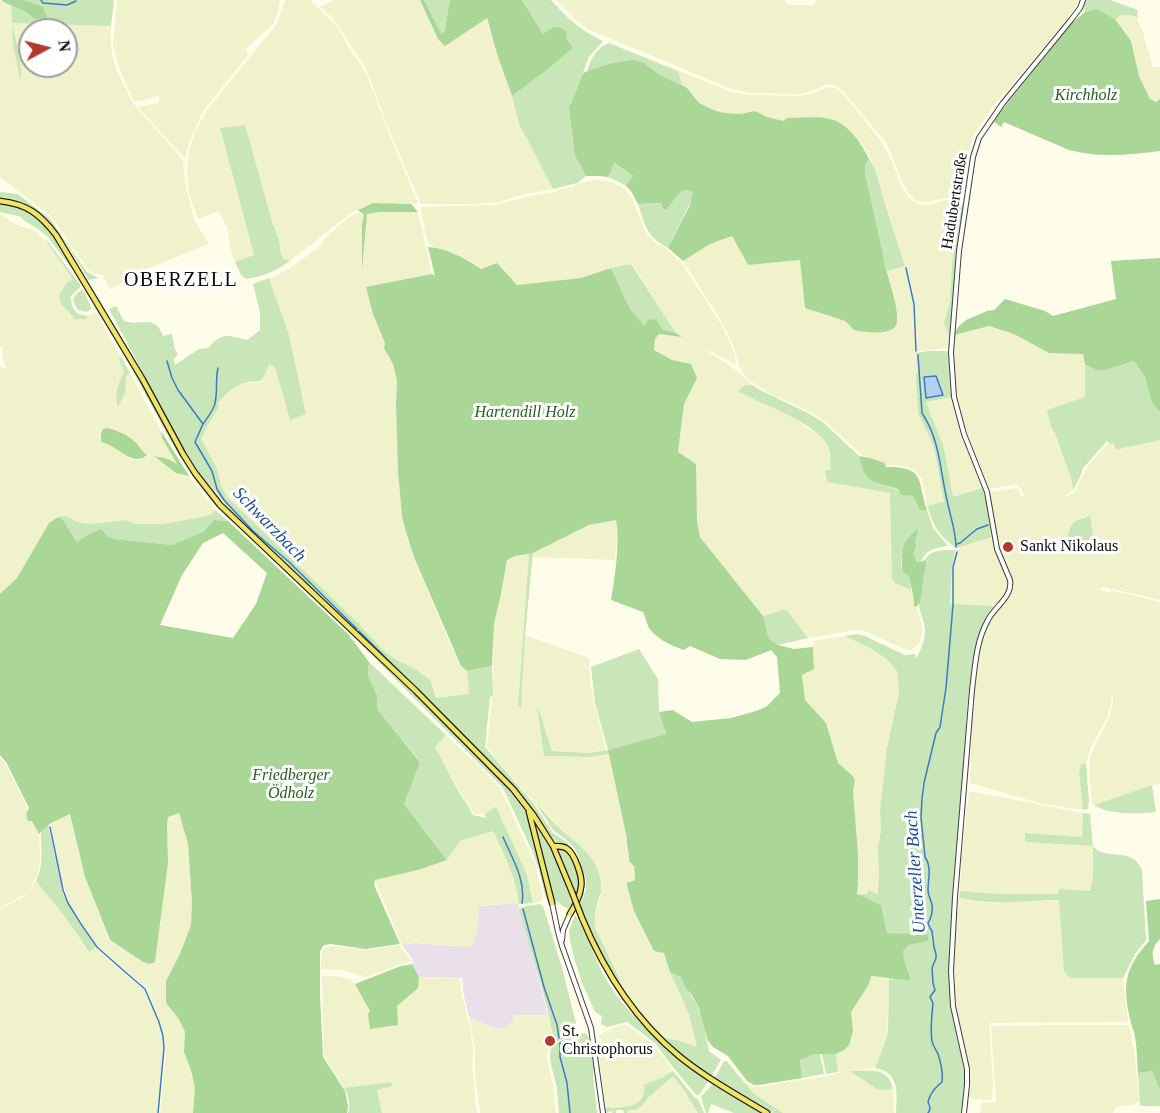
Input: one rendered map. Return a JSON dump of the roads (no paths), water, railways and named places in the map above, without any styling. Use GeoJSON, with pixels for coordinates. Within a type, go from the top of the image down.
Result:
{"type":"FeatureCollection","features":[{"type":"Feature","properties":{"kind":"main road"},"geometry":{"type":"LineString","coordinates":[[0,201],[23,205],[35,212],[56,234],[133,362],[183,454],[220,505],[416,691],[525,804],[553,846],[597,954],[645,1024],[678,1056],[723,1087],[767,1113]]}},
{"type":"Feature","properties":{"kind":"main road"},"geometry":{"type":"LineString","coordinates":[[525,804],[531,817],[552,903]]}},
{"type":"Feature","properties":{"kind":"main road"},"geometry":{"type":"LineString","coordinates":[[553,846],[570,851],[580,873],[581,889],[570,914]]}},
{"type":"Feature","properties":{"kind":"street","name":"Hadubertstraße"},"geometry":{"type":"LineString","coordinates":[[964,1113],[967,1069],[953,1006],[951,971],[972,690],[976,660],[985,625],[1010,592],[1011,585],[997,549],[987,492],[960,422],[954,397],[951,370],[952,327],[959,251],[965,201],[978,138],[988,122],[1071,20],[1083,0]]}},
{"type":"Feature","properties":{"kind":"street"},"geometry":{"type":"LineString","coordinates":[[552,903],[562,946],[591,1028],[603,1113]]}},
{"type":"Feature","properties":{"kind":"street"},"geometry":{"type":"LineString","coordinates":[[562,946],[563,930],[570,914]]}},
{"type":"Feature","properties":{"kind":"water"},"geometry":{"type":"Polygon","coordinates":[[[936,376],[943,395],[926,398],[924,377],[936,376]]]}},
{"type":"Feature","properties":{"kind":"waterway"},"geometry":{"type":"LineString","coordinates":[[41,0],[43,3],[67,5],[76,1]]}},
{"type":"Feature","properties":{"kind":"waterway","name":"Unterzeller Bach"},"geometry":{"type":"LineString","coordinates":[[906,268],[914,304],[916,351]]}},
{"type":"Feature","properties":{"kind":"waterway","name":"Unterzeller Bach"},"geometry":{"type":"LineString","coordinates":[[918,355],[922,413],[933,434],[939,455],[956,547]]}},
{"type":"Feature","properties":{"kind":"waterway","name":"Schwarzbach"},"geometry":{"type":"LineString","coordinates":[[167,361],[178,390],[203,424],[195,442],[212,471],[217,489],[224,500],[253,531],[289,562],[357,629]]}},
{"type":"Feature","properties":{"kind":"waterway"},"geometry":{"type":"LineString","coordinates":[[203,424],[214,406],[218,368]]}},
{"type":"Feature","properties":{"kind":"waterway"},"geometry":{"type":"LineString","coordinates":[[957,544],[977,529],[988,525]]}},
{"type":"Feature","properties":{"kind":"waterway","name":"Unterzeller Bach"},"geometry":{"type":"LineString","coordinates":[[928,1113],[929,1099],[942,1082],[942,1068],[931,1036],[933,1003],[930,997],[935,990],[932,968],[936,954],[932,931],[928,923],[932,907],[928,892],[929,869],[925,857],[921,817],[924,783],[936,733],[940,727],[946,688],[953,605],[953,567],[957,552]]}},
{"type":"Feature","properties":{"kind":"waterway","name":"Schwarzbach"},"geometry":{"type":"LineString","coordinates":[[359,631],[402,674]]}},
{"type":"Feature","properties":{"kind":"waterway"},"geometry":{"type":"LineString","coordinates":[[50,827],[63,890],[68,903],[97,947],[145,989],[159,1022],[164,1048],[158,1113]]}},
{"type":"Feature","properties":{"kind":"waterway","name":"Schwarzbach"},"geometry":{"type":"LineString","coordinates":[[503,837],[520,878],[522,903]]}},
{"type":"Feature","properties":{"kind":"waterway","name":"Schwarzbach"},"geometry":{"type":"LineString","coordinates":[[523,909],[559,1038]]}},
{"type":"Feature","properties":{"kind":"waterway","name":"Schwarzbach"},"geometry":{"type":"LineString","coordinates":[[560,1043],[560,1057],[567,1083],[570,1113]]}},
{"type":"Feature","properties":{"kind":"place","name":"Sankt Nikolaus"},"geometry":{"type":"Point","coordinates":[1008,547]}},
{"type":"Feature","properties":{"kind":"place","name":"St. Christophorus"},"geometry":{"type":"Point","coordinates":[550,1041]}},
{"type":"Feature","properties":{"kind":"district","name":"OBERZELL"},"geometry":{"type":"Point","coordinates":[181,281]}},
{"type":"Feature","properties":{"kind":"park label","name":"Kirchholz"},"geometry":{"type":"Point","coordinates":[1086,96]}},
{"type":"Feature","properties":{"kind":"park label","name":"Hartendill Holz"},"geometry":{"type":"Point","coordinates":[525,413]}},
{"type":"Feature","properties":{"kind":"park label","name":"Friedberger Ödholz"},"geometry":{"type":"Point","coordinates":[291,785]}}]}
